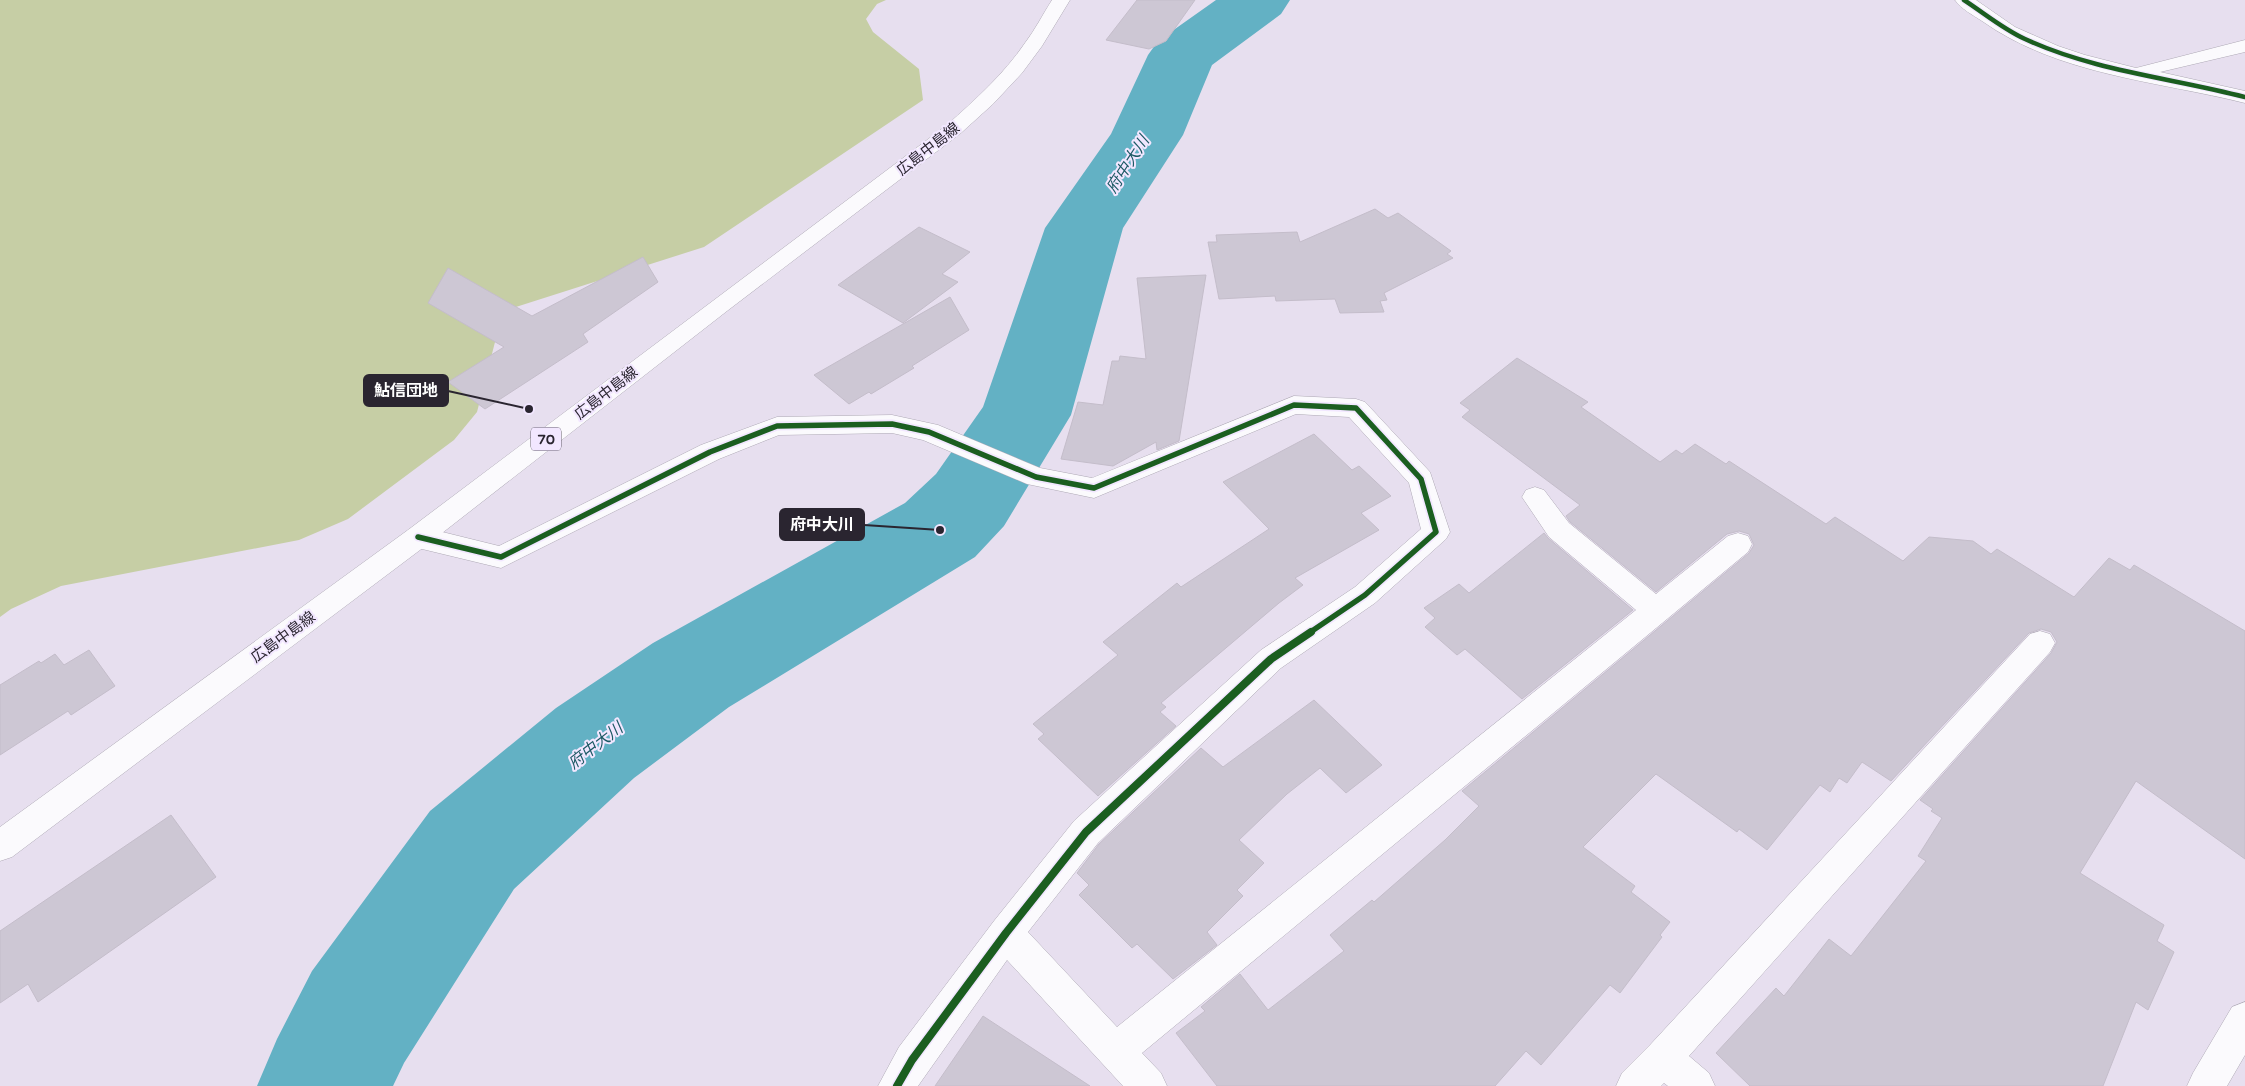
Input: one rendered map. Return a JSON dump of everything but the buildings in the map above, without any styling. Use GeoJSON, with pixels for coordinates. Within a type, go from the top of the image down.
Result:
{"type":"FeatureCollection","features":[{"type":"Feature","properties":{"kind":"street","name":"広島中島線"},"geometry":{"type":"LineString","coordinates":[[0,846],[418,537],[954,129],[985,101],[1011,73],[1032,46],[1061,0]]}},
{"type":"Feature","properties":{"kind":"street"},"geometry":{"type":"LineString","coordinates":[[1964,0],[2024,39],[2076,59],[2134,73],[2218,89],[2245,97]]}},
{"type":"Feature","properties":{"kind":"street"},"geometry":{"type":"LineString","coordinates":[[2134,73],[2245,46]]}},
{"type":"Feature","properties":{"kind":"street"},"geometry":{"type":"LineString","coordinates":[[418,537],[501,557],[710,452],[777,426],[892,424],[929,432],[1036,477],[1094,488],[1294,406],[1356,408],[1421,479],[1436,532],[1365,594],[1271,659],[1086,832],[1006,933],[912,1060],[897,1086]]}},
{"type":"Feature","properties":{"kind":"street"},"geometry":{"type":"LineString","coordinates":[[1535,497],[1559,530],[1657,611]]}},
{"type":"Feature","properties":{"kind":"street"},"geometry":{"type":"LineString","coordinates":[[1116,1051],[1738,544]]}},
{"type":"Feature","properties":{"kind":"street"},"geometry":{"type":"LineString","coordinates":[[1635,1086],[1663,1058],[2040,643]]}},
{"type":"Feature","properties":{"kind":"street"},"geometry":{"type":"LineString","coordinates":[[1006,933],[1148,1086]]}},
{"type":"Feature","properties":{"kind":"street"},"geometry":{"type":"LineString","coordinates":[[2206,1086],[2245,1020]]}},
{"type":"Feature","properties":{"kind":"street"},"geometry":{"type":"LineString","coordinates":[[1663,1058],[1696,1086]]}},
{"type":"Feature","properties":{"kind":"green space"},"geometry":{"type":"Polygon","coordinates":[[[0,0],[886,0],[877,4],[866,19],[873,32],[919,69],[923,100],[704,247],[503,311],[477,412],[454,440],[348,519],[299,540],[61,586],[11,609],[0,617],[0,0]]]}},
{"type":"Feature","properties":{"kind":"waterway","name":"府中大川"},"geometry":{"type":"LineString","coordinates":[[324,1086],[358,1017],[472,850],[595,743],[691,675],[940,530],[970,500],[1026,415],[1084,228],[1147,135],[1182,55],[1258,0]]}},
{"type":"Feature","properties":{"kind":"cycle path"},"geometry":{"type":"LineString","coordinates":[[1964,0],[2009,31],[2051,50],[2106,67],[2245,97]]}},
{"type":"Feature","properties":{"kind":"cycle path"},"geometry":{"type":"LineString","coordinates":[[418,537],[501,557],[710,452],[777,426],[892,424],[929,432],[1036,477],[1094,488],[1294,405],[1356,408],[1421,479],[1436,532],[1365,595],[1271,659],[1086,832],[1006,933],[912,1060],[897,1086]]}},
{"type":"Feature","properties":{"kind":"place","name":"鮎信団地"},"geometry":{"type":"Point","coordinates":[529,409]}},
{"type":"Feature","properties":{"kind":"place","name":"府中大川"},"geometry":{"type":"Point","coordinates":[940,530]}}]}
